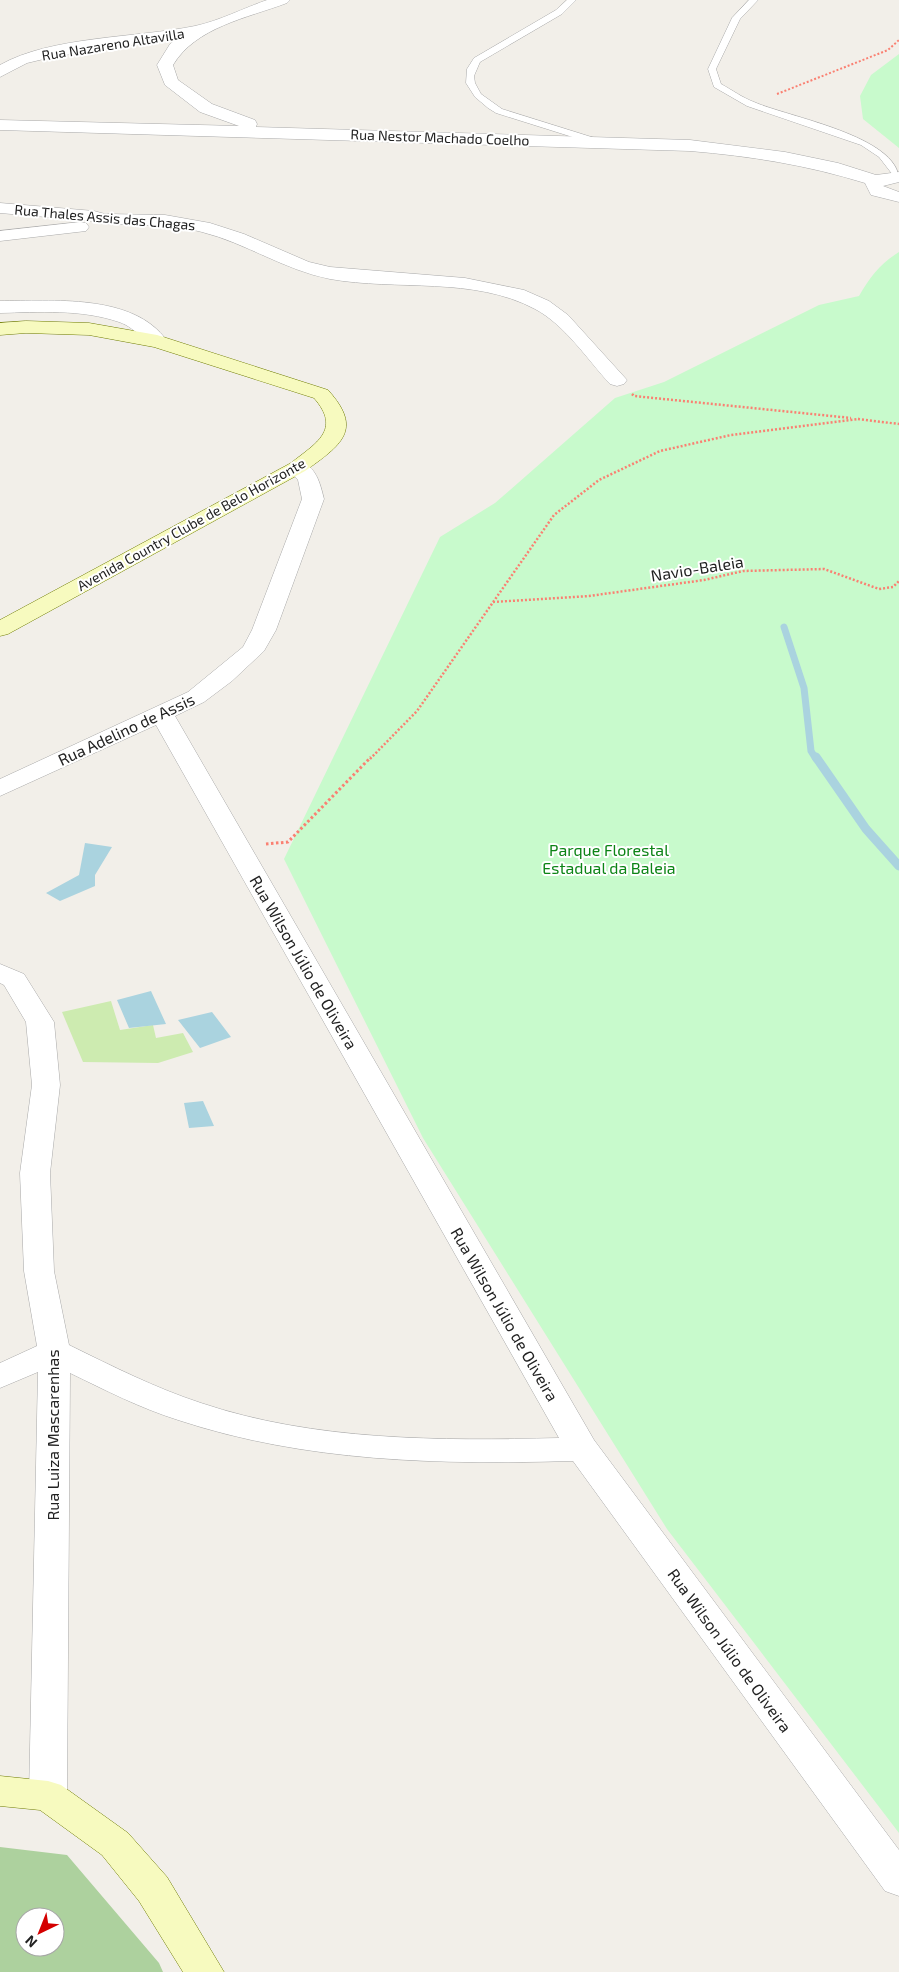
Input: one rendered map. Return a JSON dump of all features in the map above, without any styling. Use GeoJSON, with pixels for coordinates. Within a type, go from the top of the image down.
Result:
{"type":"FeatureCollection","features":[{"type":"Feature","properties":{"kind":"street"},"geometry":{"type":"LineString","coordinates":[[272,132],[206,108],[171,82],[165,65],[176,47],[199,30],[282,0]]}},
{"type":"Feature","properties":{"kind":"street","name":"Rua Nazareno Altavilla"},"geometry":{"type":"LineString","coordinates":[[0,72],[21,60],[58,51],[199,30]]}},
{"type":"Feature","properties":{"kind":"street","name":"Rua Nestor Machado Coelho"},"geometry":{"type":"LineString","coordinates":[[0,125],[715,147],[768,154],[831,167],[877,180]]}},
{"type":"Feature","properties":{"kind":"street"},"geometry":{"type":"LineString","coordinates":[[899,177],[877,180],[874,188],[877,191],[899,197]]}},
{"type":"Feature","properties":{"kind":"street","name":"Rua Thales Assis das Chagas"},"geometry":{"type":"LineString","coordinates":[[0,208],[94,216],[104,219],[146,220],[204,226],[225,233],[294,264],[329,273],[458,282],[513,294],[543,306],[562,322],[617,380]]}},
{"type":"Feature","properties":{"kind":"street"},"geometry":{"type":"LineString","coordinates":[[0,236],[87,226],[104,219]]}},
{"type":"Feature","properties":{"kind":"street"},"geometry":{"type":"LineString","coordinates":[[0,307],[82,308],[100,311],[133,320],[152,332],[157,341]]}},
{"type":"Feature","properties":{"kind":"street","name":"Avenida Country Clube de Belo Horizonte"},"geometry":{"type":"LineString","coordinates":[[0,329],[26,327],[89,329],[125,337],[157,341],[321,394],[335,409],[338,417],[336,433],[324,447],[298,467],[0,629]]}},
{"type":"Feature","properties":{"kind":"street","name":"Rua Adelino de Assis"},"geometry":{"type":"LineString","coordinates":[[0,788],[196,697],[224,676],[252,651],[264,630],[313,499],[308,479],[298,467]]}},
{"type":"Feature","properties":{"kind":"street","name":"Rua Wilson Júlio de Oliveira"},"geometry":{"type":"LineString","coordinates":[[162,714],[582,1449],[899,1880]]}},
{"type":"Feature","properties":{"kind":"street","name":"Rua Luiza Mascarenhas"},"geometry":{"type":"LineString","coordinates":[[0,972],[14,980],[40,1022],[46,1084],[35,1173],[39,1271],[54,1351],[48,1796]]}},
{"type":"Feature","properties":{"kind":"street"},"geometry":{"type":"LineString","coordinates":[[0,1377],[54,1351],[136,1392],[209,1418],[292,1438],[411,1450],[486,1452],[582,1449]]}},
{"type":"Feature","properties":{"kind":"street"},"geometry":{"type":"LineString","coordinates":[[0,1791],[48,1796],[115,1844],[153,1889],[204,1972]]}},
{"type":"Feature","properties":{"kind":"lane"},"geometry":{"type":"LineString","coordinates":[[572,0],[558,12],[477,60],[469,70],[469,81],[474,91],[486,103],[498,111],[598,142]]}},
{"type":"Feature","properties":{"kind":"lane"},"geometry":{"type":"LineString","coordinates":[[754,0],[736,18],[712,70],[717,85],[750,104],[864,143],[882,155],[899,177]]}},
{"type":"Feature","properties":{"kind":"path"},"geometry":{"type":"LineString","coordinates":[[750,104],[844,69],[888,50],[899,40]]}},
{"type":"Feature","properties":{"kind":"path"},"geometry":{"type":"LineString","coordinates":[[617,380],[634,396],[899,424]]}},
{"type":"Feature","properties":{"kind":"path"},"geometry":{"type":"LineString","coordinates":[[238,846],[288,842],[418,711],[554,515],[599,480],[669,449],[731,435],[859,419]]}},
{"type":"Feature","properties":{"kind":"path","name":"Navio-Baleia"},"geometry":{"type":"LineString","coordinates":[[493,602],[589,596],[704,580],[743,571],[824,569],[879,589],[893,587],[899,581]]}},
{"type":"Feature","properties":{"kind":"green space"},"geometry":{"type":"Polygon","coordinates":[[[899,54],[899,148],[863,119],[860,96],[871,75],[899,54]]]}},
{"type":"Feature","properties":{"kind":"green space","name":"Parque Florestal Estadual da Baleia"},"geometry":{"type":"Polygon","coordinates":[[[899,252],[899,1833],[667,1529],[423,1138],[284,859],[440,537],[495,503],[615,398],[664,382],[819,305],[859,296],[876,271],[899,252]]]}},
{"type":"Feature","properties":{"kind":"green space"},"geometry":{"type":"Polygon","coordinates":[[[111,1001],[120,1030],[153,1025],[156,1038],[183,1033],[193,1052],[158,1063],[83,1062],[62,1012],[111,1001]]]}},
{"type":"Feature","properties":{"kind":"green space"},"geometry":{"type":"Polygon","coordinates":[[[0,1847],[67,1855],[159,1963],[163,1972],[0,1972],[0,1847]]]}},
{"type":"Feature","properties":{"kind":"water"},"geometry":{"type":"Polygon","coordinates":[[[85,843],[112,847],[95,875],[95,886],[60,901],[46,893],[79,875],[85,843]]]}},
{"type":"Feature","properties":{"kind":"water"},"geometry":{"type":"Polygon","coordinates":[[[151,991],[166,1024],[129,1028],[117,1000],[151,991]]]}},
{"type":"Feature","properties":{"kind":"water"},"geometry":{"type":"Polygon","coordinates":[[[212,1012],[231,1037],[200,1048],[178,1020],[212,1012]]]}},
{"type":"Feature","properties":{"kind":"water"},"geometry":{"type":"Polygon","coordinates":[[[203,1101],[214,1126],[189,1128],[184,1103],[203,1101]]]}},
{"type":"Feature","properties":{"kind":"waterway"},"geometry":{"type":"LineString","coordinates":[[784,627],[804,688],[811,751],[816,759]]}},
{"type":"Feature","properties":{"kind":"waterway"},"geometry":{"type":"LineString","coordinates":[[816,757],[866,829],[899,866]]}}]}
